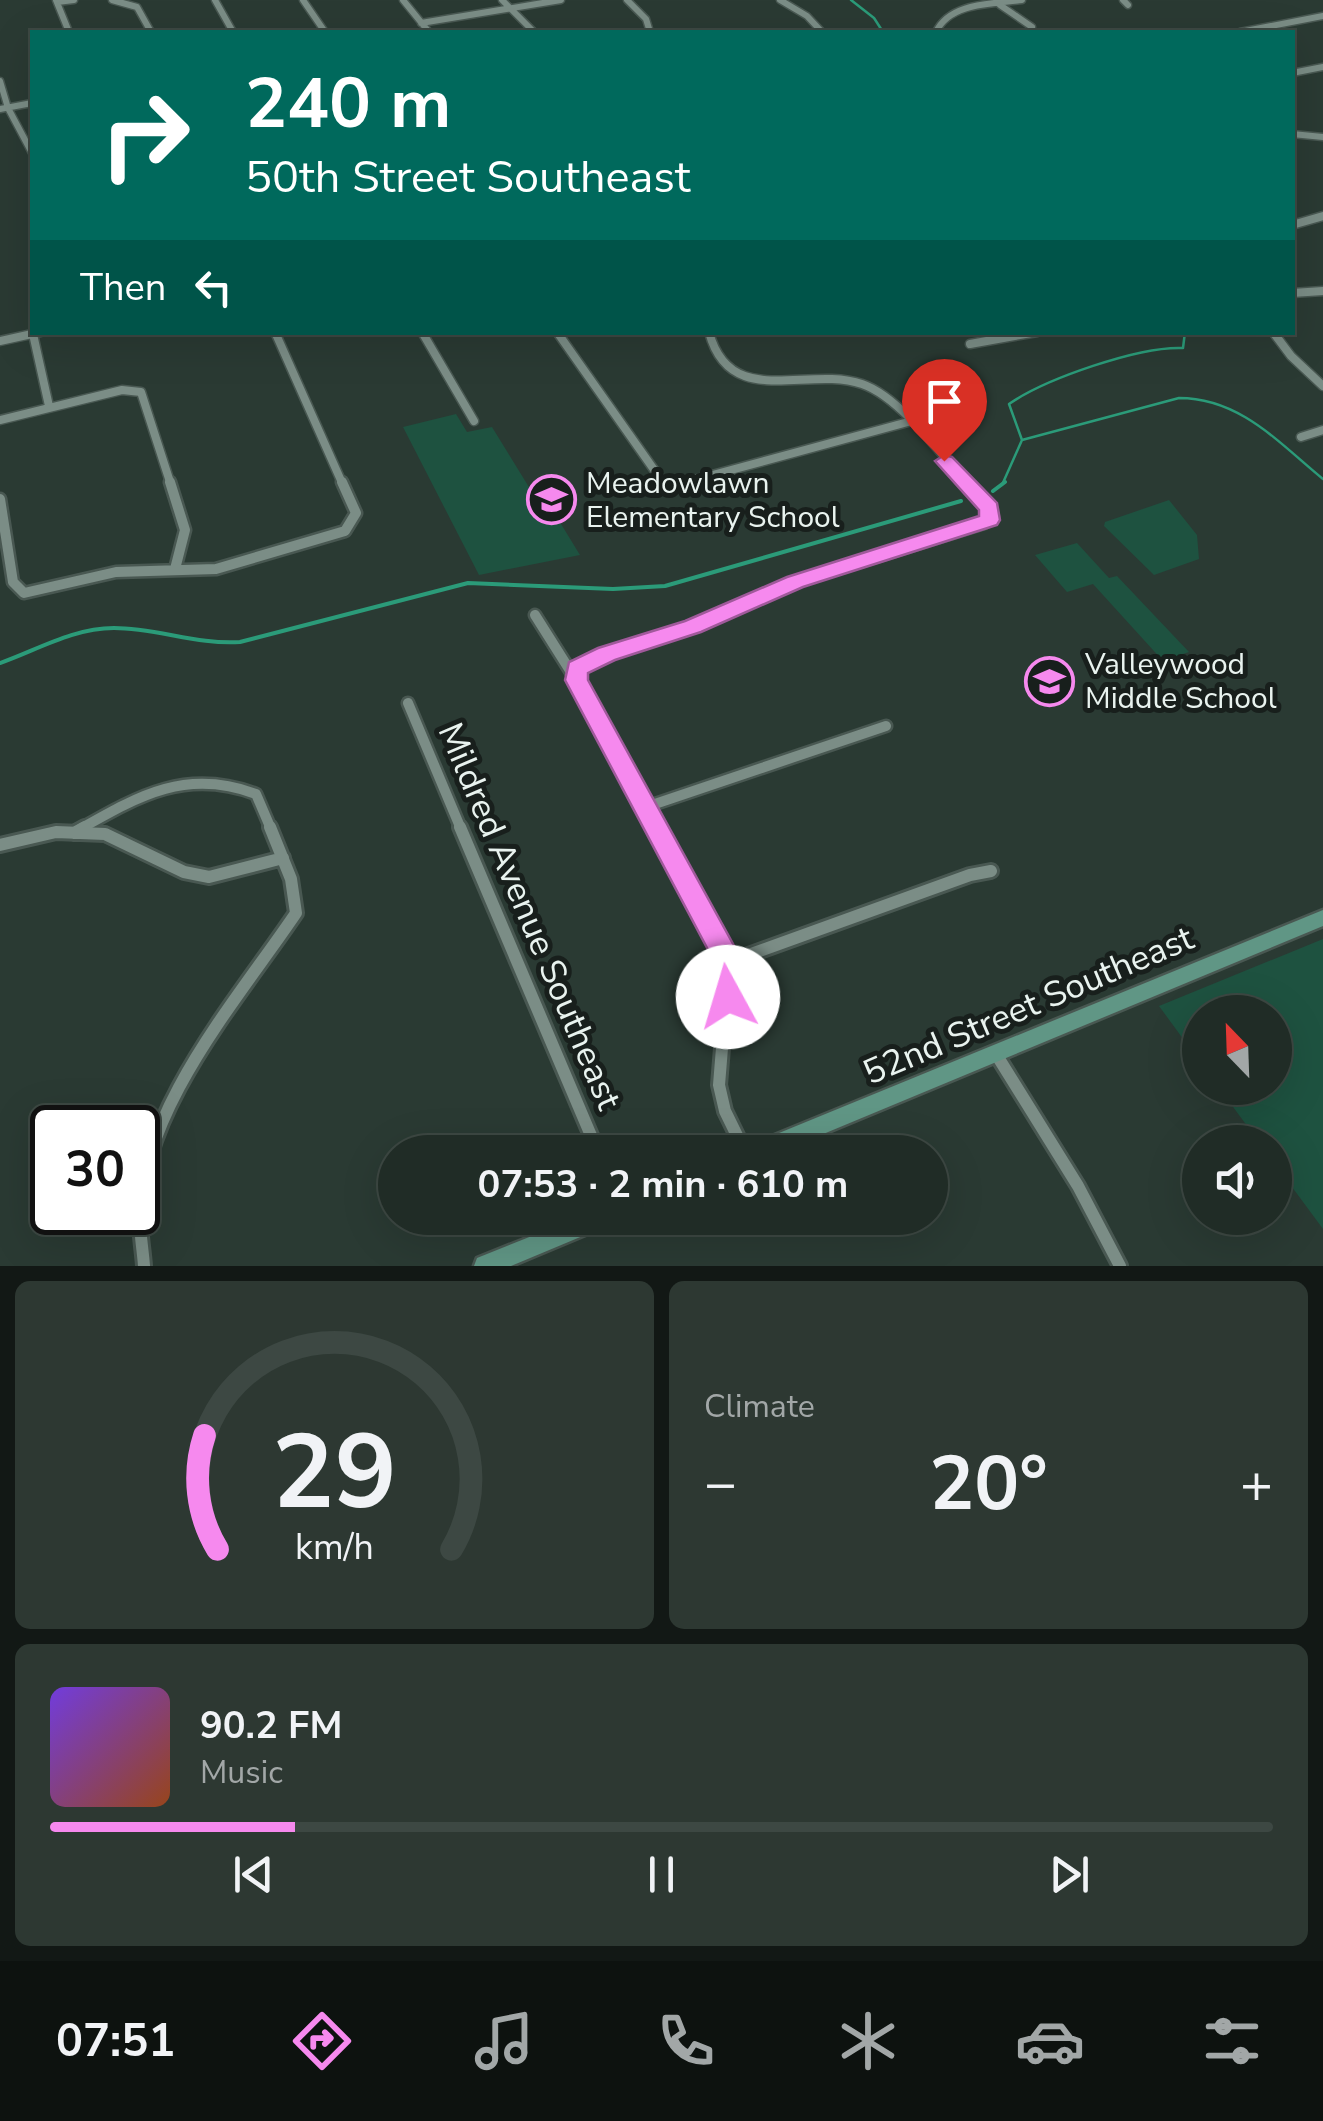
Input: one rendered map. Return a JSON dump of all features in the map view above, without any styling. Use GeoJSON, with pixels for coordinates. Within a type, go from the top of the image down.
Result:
{"type":"FeatureCollection","features":[{"type":"Feature","properties":{"kind":"main road","name":"52nd Street Southeast"},"geometry":{"type":"LineString","coordinates":[[798,1135],[1323,918]]}},
{"type":"Feature","properties":{"kind":"main road"},"geometry":{"type":"LineString","coordinates":[[486,1266],[561,1235]]}},
{"type":"Feature","properties":{"kind":"street"},"geometry":{"type":"LineString","coordinates":[[68,30],[56,1],[74,0]]}},
{"type":"Feature","properties":{"kind":"street"},"geometry":{"type":"LineString","coordinates":[[112,0],[137,8],[150,30]]}},
{"type":"Feature","properties":{"kind":"street"},"geometry":{"type":"LineString","coordinates":[[216,0],[232,30]]}},
{"type":"Feature","properties":{"kind":"street"},"geometry":{"type":"LineString","coordinates":[[304,0],[324,30]]}},
{"type":"Feature","properties":{"kind":"street"},"geometry":{"type":"LineString","coordinates":[[403,0],[427,30]]}},
{"type":"Feature","properties":{"kind":"street"},"geometry":{"type":"LineString","coordinates":[[502,0],[532,30]]}},
{"type":"Feature","properties":{"kind":"street"},"geometry":{"type":"LineString","coordinates":[[421,23],[562,0]]}},
{"type":"Feature","properties":{"kind":"street"},"geometry":{"type":"LineString","coordinates":[[627,0],[646,19],[649,30]]}},
{"type":"Feature","properties":{"kind":"street"},"geometry":{"type":"LineString","coordinates":[[780,0],[808,16],[820,30]]}},
{"type":"Feature","properties":{"kind":"street"},"geometry":{"type":"LineString","coordinates":[[937,30],[943,19],[1022,0]]}},
{"type":"Feature","properties":{"kind":"street"},"geometry":{"type":"LineString","coordinates":[[999,4],[1032,27]]}},
{"type":"Feature","properties":{"kind":"street"},"geometry":{"type":"LineString","coordinates":[[1250,30],[1323,16]]}},
{"type":"Feature","properties":{"kind":"street"},"geometry":{"type":"LineString","coordinates":[[1295,72],[1323,67]]}},
{"type":"Feature","properties":{"kind":"street"},"geometry":{"type":"LineString","coordinates":[[0,81],[4,108],[30,149]]}},
{"type":"Feature","properties":{"kind":"street"},"geometry":{"type":"LineString","coordinates":[[4,108],[30,103]]}},
{"type":"Feature","properties":{"kind":"street"},"geometry":{"type":"LineString","coordinates":[[1295,134],[1323,137]]}},
{"type":"Feature","properties":{"kind":"street"},"geometry":{"type":"LineString","coordinates":[[1295,224],[1323,216]]}},
{"type":"Feature","properties":{"kind":"street"},"geometry":{"type":"LineString","coordinates":[[1295,292],[1323,291]]}},
{"type":"Feature","properties":{"kind":"street"},"geometry":{"type":"LineString","coordinates":[[0,341],[30,335]]}},
{"type":"Feature","properties":{"kind":"street"},"geometry":{"type":"LineString","coordinates":[[37,335],[50,406]]}},
{"type":"Feature","properties":{"kind":"street"},"geometry":{"type":"LineString","coordinates":[[0,499],[13,582],[24,593],[116,572],[216,568],[328,537],[352,524],[356,513],[277,335]]}},
{"type":"Feature","properties":{"kind":"street"},"geometry":{"type":"LineString","coordinates":[[424,335],[474,420]]}},
{"type":"Feature","properties":{"kind":"street"},"geometry":{"type":"LineString","coordinates":[[560,335],[662,481],[674,484],[694,480],[908,422]]}},
{"type":"Feature","properties":{"kind":"street"},"geometry":{"type":"LineString","coordinates":[[576,680],[577,668],[588,660],[693,626],[795,582],[984,523],[992,517],[989,508],[880,393],[864,384],[828,380],[792,384],[742,374],[718,357],[710,347],[710,335]]}},
{"type":"Feature","properties":{"kind":"street"},"geometry":{"type":"LineString","coordinates":[[970,344],[1020,335]]}},
{"type":"Feature","properties":{"kind":"street"},"geometry":{"type":"LineString","coordinates":[[1275,335],[1323,386]]}},
{"type":"Feature","properties":{"kind":"street"},"geometry":{"type":"LineString","coordinates":[[0,420],[122,390],[141,392],[184,530],[175,569]]}},
{"type":"Feature","properties":{"kind":"street"},"geometry":{"type":"LineString","coordinates":[[1301,437],[1323,430]]}},
{"type":"Feature","properties":{"kind":"street"},"geometry":{"type":"LineString","coordinates":[[535,615],[576,680],[729,962],[719,1085],[725,1111],[737,1135]]}},
{"type":"Feature","properties":{"kind":"street","name":"Mildred Avenue Southeast"},"geometry":{"type":"LineString","coordinates":[[408,703],[591,1135]]}},
{"type":"Feature","properties":{"kind":"street"},"geometry":{"type":"LineString","coordinates":[[646,807],[886,726]]}},
{"type":"Feature","properties":{"kind":"street"},"geometry":{"type":"LineString","coordinates":[[74,832],[143,796],[208,779],[232,782],[256,794],[283,858],[296,913],[184,1076],[146,1167],[138,1208],[144,1266]]}},
{"type":"Feature","properties":{"kind":"street"},"geometry":{"type":"LineString","coordinates":[[0,846],[40,834],[105,834],[184,872],[209,876],[283,858]]}},
{"type":"Feature","properties":{"kind":"street"},"geometry":{"type":"LineString","coordinates":[[729,962],[970,874],[991,871]]}},
{"type":"Feature","properties":{"kind":"street"},"geometry":{"type":"LineString","coordinates":[[996,1054],[1078,1186],[1120,1266]]}},
{"type":"Feature","properties":{"kind":"green space"},"geometry":{"type":"Polygon","coordinates":[[[456,414],[467,432],[492,427],[540,505],[550,506],[580,555],[479,575],[403,427],[456,414]]]}},
{"type":"Feature","properties":{"kind":"green space"},"geometry":{"type":"Polygon","coordinates":[[[1169,500],[1197,535],[1199,559],[1154,575],[1104,526],[1105,522],[1169,500]]]}},
{"type":"Feature","properties":{"kind":"green space"},"geometry":{"type":"Polygon","coordinates":[[[1077,543],[1109,578],[1117,576],[1189,652],[1163,661],[1093,584],[1067,592],[1035,555],[1077,543]]]}},
{"type":"Feature","properties":{"kind":"green space"},"geometry":{"type":"Polygon","coordinates":[[[1323,939],[1323,1229],[1292,1187],[1292,1125],[1246,1125],[1232,1105],[1292,1105],[1292,995],[1186,995],[1323,939]]]}},
{"type":"Feature","properties":{"kind":"green space"},"geometry":{"type":"Polygon","coordinates":[[[1182,997],[1182,1037],[1159,1006],[1182,997]]]}},
{"type":"Feature","properties":{"kind":"waterway"},"geometry":{"type":"LineString","coordinates":[[851,0],[874,18],[882,30]]}},
{"type":"Feature","properties":{"kind":"waterway"},"geometry":{"type":"LineString","coordinates":[[1022,440],[1009,404],[1045,384],[1093,366],[1142,352],[1183,348],[1185,335]]}},
{"type":"Feature","properties":{"kind":"waterway"},"geometry":{"type":"LineString","coordinates":[[1022,440],[1179,398],[1201,400],[1240,414],[1257,425],[1323,479]]}},
{"type":"Feature","properties":{"kind":"waterway"},"geometry":{"type":"LineString","coordinates":[[1002,484],[1022,440]]}},
{"type":"Feature","properties":{"kind":"waterway"},"geometry":{"type":"LineString","coordinates":[[993,491],[1002,484]]}},
{"type":"Feature","properties":{"kind":"waterway"},"geometry":{"type":"LineString","coordinates":[[0,663],[99,629],[240,642],[468,583],[613,589],[665,586],[961,501]]}},
{"type":"Feature","properties":{"kind":"place","name":"Meadowlawn Elementary School"},"geometry":{"type":"Point","coordinates":[551,500]}},
{"type":"Feature","properties":{"kind":"place","name":"Valleywood Middle School"},"geometry":{"type":"Point","coordinates":[1050,681]}},
{"type":"Feature","properties":{"kind":"route"},"geometry":{"type":"LineString","coordinates":[[728,997],[729,962],[720,941],[576,680],[577,668],[588,660],[693,626],[795,582],[990,520],[989,508],[944,461]]}}]}
